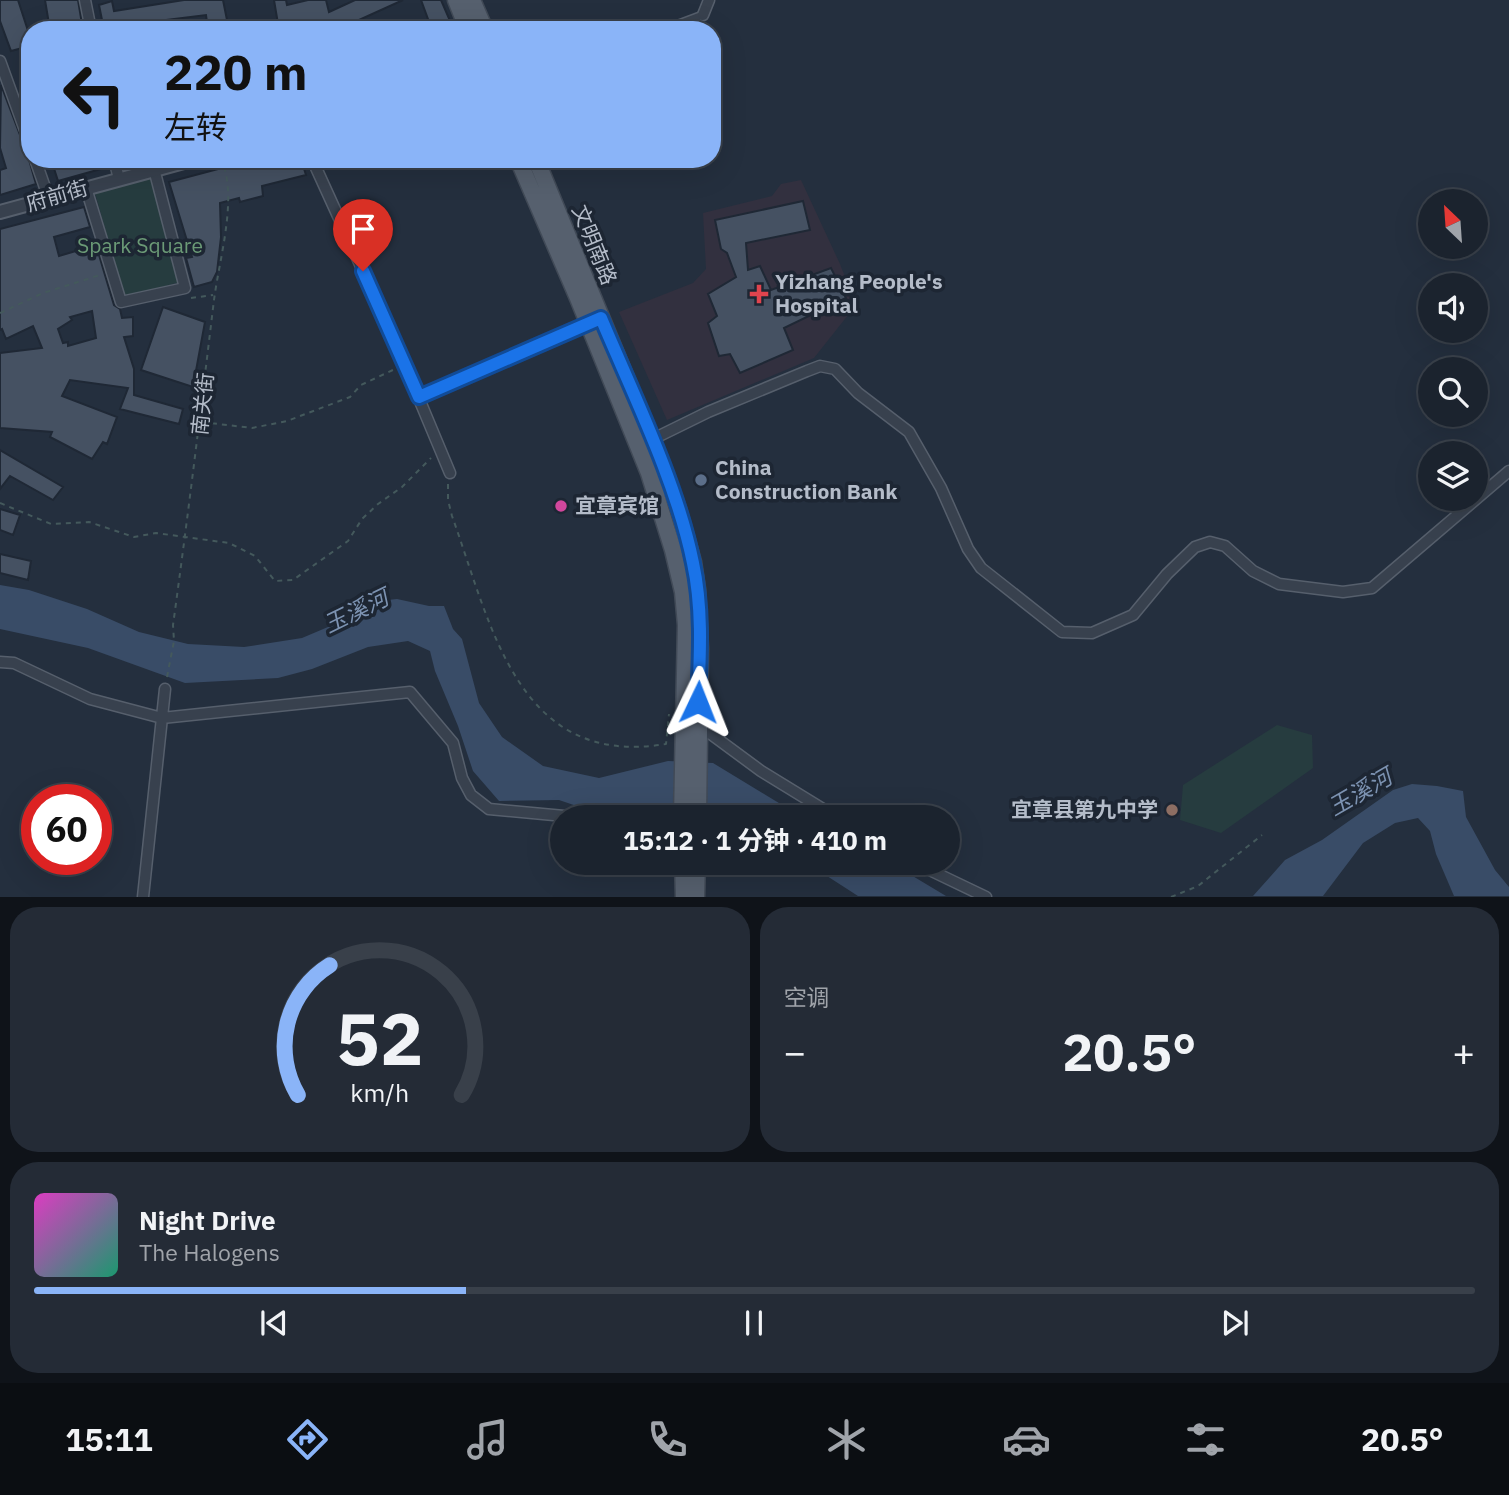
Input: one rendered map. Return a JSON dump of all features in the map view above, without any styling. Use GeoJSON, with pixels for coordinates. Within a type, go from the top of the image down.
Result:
{"type":"FeatureCollection","features":[{"type":"Feature","properties":{"kind":"main road"},"geometry":{"type":"LineString","coordinates":[[456,0],[464,21]]}},
{"type":"Feature","properties":{"kind":"main road"},"geometry":{"type":"LineString","coordinates":[[472,0],[481,21]]}},
{"type":"Feature","properties":{"kind":"main road"},"geometry":{"type":"LineString","coordinates":[[522,168],[594,321],[649,473],[673,550],[683,592],[686,625],[682,805]]}},
{"type":"Feature","properties":{"kind":"main road","name":"文明南路"},"geometry":{"type":"LineString","coordinates":[[539,168],[594,321],[651,440],[678,509],[693,562],[700,649],[698,805]]}},
{"type":"Feature","properties":{"kind":"main road"},"geometry":{"type":"LineString","coordinates":[[684,897],[686,875]]}},
{"type":"Feature","properties":{"kind":"main road"},"geometry":{"type":"LineString","coordinates":[[690,875],[696,897]]}},
{"type":"Feature","properties":{"kind":"street"},"geometry":{"type":"LineString","coordinates":[[85,0],[89,21]]}},
{"type":"Feature","properties":{"kind":"street"},"geometry":{"type":"LineString","coordinates":[[687,21],[703,15],[709,0]]}},
{"type":"Feature","properties":{"kind":"street"},"geometry":{"type":"LineString","coordinates":[[0,61],[21,119]]}},
{"type":"Feature","properties":{"kind":"street"},"geometry":{"type":"LineString","coordinates":[[38,168],[49,199]]}},
{"type":"Feature","properties":{"kind":"street"},"geometry":{"type":"LineString","coordinates":[[116,168],[119,178]]}},
{"type":"Feature","properties":{"kind":"street","name":"府前街"},"geometry":{"type":"LineString","coordinates":[[0,212],[158,168]]}},
{"type":"Feature","properties":{"kind":"street"},"geometry":{"type":"LineString","coordinates":[[316,168],[405,364],[450,472]]}},
{"type":"Feature","properties":{"kind":"street"},"geometry":{"type":"LineString","coordinates":[[86,188],[121,302],[186,288],[154,169]]}},
{"type":"Feature","properties":{"kind":"street"},"geometry":{"type":"LineString","coordinates":[[651,440],[708,412],[820,366],[835,369],[858,393],[909,432],[941,488],[968,549],[981,568],[1062,632],[1092,633],[1133,615],[1167,574],[1195,547],[1210,542],[1225,546],[1253,571],[1279,584],[1343,592],[1372,588],[1509,471]]}},
{"type":"Feature","properties":{"kind":"street"},"geometry":{"type":"LineString","coordinates":[[0,662],[14,663],[90,699],[162,718],[410,692],[453,743],[462,778],[471,795],[489,809],[550,815]]}},
{"type":"Feature","properties":{"kind":"street"},"geometry":{"type":"LineString","coordinates":[[143,897],[165,689]]}},
{"type":"Feature","properties":{"kind":"street"},"geometry":{"type":"LineString","coordinates":[[700,726],[761,771],[816,805]]}},
{"type":"Feature","properties":{"kind":"street"},"geometry":{"type":"LineString","coordinates":[[940,875],[986,897]]}},
{"type":"Feature","properties":{"kind":"lane"},"geometry":{"type":"LineString","coordinates":[[419,397],[594,321]]}},
{"type":"Feature","properties":{"kind":"path","name":"南关街"},"geometry":{"type":"LineString","coordinates":[[165,689],[174,641],[173,625],[215,295],[223,254],[229,182],[224,168]]}},
{"type":"Feature","properties":{"kind":"path"},"geometry":{"type":"LineString","coordinates":[[0,313],[43,293],[111,271]]}},
{"type":"Feature","properties":{"kind":"path"},"geometry":{"type":"LineString","coordinates":[[186,288],[191,298],[215,295]]}},
{"type":"Feature","properties":{"kind":"path"},"geometry":{"type":"LineString","coordinates":[[201,421],[253,428],[287,421],[350,397],[361,385],[405,364]]}},
{"type":"Feature","properties":{"kind":"path"},"geometry":{"type":"LineString","coordinates":[[0,503],[51,524],[89,522],[134,537],[156,533],[229,543],[256,556],[275,581],[293,580],[348,541],[362,519],[402,487],[428,462],[439,445]]}},
{"type":"Feature","properties":{"kind":"path"},"geometry":{"type":"LineString","coordinates":[[450,472],[448,487],[452,516],[506,663],[524,692],[560,726],[583,740],[625,747],[666,744],[672,705],[683,702]]}},
{"type":"Feature","properties":{"kind":"path"},"geometry":{"type":"LineString","coordinates":[[1171,897],[1198,886],[1262,835]]}},
{"type":"Feature","properties":{"kind":"shaded area","name":"Yizhang People's Hospital"},"geometry":{"type":"Polygon","coordinates":[[[801,180],[856,305],[814,358],[667,420],[619,312],[693,283],[706,269],[703,213],[772,196],[781,184],[801,180]]]}},
{"type":"Feature","properties":{"kind":"green space","name":"Spark Square"},"geometry":{"type":"Polygon","coordinates":[[[149,174],[180,282],[124,297],[94,189],[149,174]]]}},
{"type":"Feature","properties":{"kind":"green space"},"geometry":{"type":"Polygon","coordinates":[[[1277,725],[1312,735],[1313,768],[1221,833],[1180,820],[1183,785],[1277,725]]]}},
{"type":"Feature","properties":{"kind":"water"},"geometry":{"type":"Polygon","coordinates":[[[0,585],[29,590],[87,609],[139,632],[188,644],[244,647],[302,638],[354,616],[379,601],[397,599],[429,606],[444,606],[453,629],[462,639],[479,703],[502,737],[543,766],[599,778],[668,761],[713,763],[782,805],[574,805],[559,800],[499,801],[473,771],[430,651],[408,641],[368,647],[312,669],[278,678],[185,683],[88,648],[0,629],[0,585]]]}},
{"type":"Feature","properties":{"kind":"water"},"geometry":{"type":"Polygon","coordinates":[[[1412,784],[1463,791],[1466,817],[1495,870],[1509,887],[1509,896],[1454,896],[1436,854],[1430,831],[1418,818],[1395,823],[1363,843],[1323,896],[1253,896],[1285,860],[1322,840],[1393,790],[1412,784]]]}},
{"type":"Feature","properties":{"kind":"water"},"geometry":{"type":"Polygon","coordinates":[[[825,875],[911,875],[946,896],[858,896],[825,875]]]}},
{"type":"Feature","properties":{"kind":"building"},"geometry":{"type":"Polygon","coordinates":[[[0,0],[18,0],[25,21],[21,21],[21,48],[11,51],[0,21],[0,0]]]}},
{"type":"Feature","properties":{"kind":"building"},"geometry":{"type":"Polygon","coordinates":[[[45,0],[78,0],[82,21],[48,21],[45,0]]]}},
{"type":"Feature","properties":{"kind":"building"},"geometry":{"type":"Polygon","coordinates":[[[184,0],[223,0],[227,21],[207,21],[206,15],[158,21],[102,21],[99,5],[112,1],[114,11],[184,0]]]}},
{"type":"Feature","properties":{"kind":"building"},"geometry":{"type":"Polygon","coordinates":[[[274,0],[286,0],[287,5],[308,0],[326,0],[329,12],[355,0],[403,0],[357,21],[278,21],[274,0]]]}},
{"type":"Feature","properties":{"kind":"building"},"geometry":{"type":"Polygon","coordinates":[[[421,0],[441,0],[450,21],[429,21],[421,0]]]}},
{"type":"Feature","properties":{"kind":"building"},"geometry":{"type":"Polygon","coordinates":[[[1,85],[21,138],[21,168],[31,168],[36,184],[0,195],[0,170],[6,168],[0,148],[1,85]]]}},
{"type":"Feature","properties":{"kind":"building"},"geometry":{"type":"Polygon","coordinates":[[[54,168],[104,168],[58,181],[54,168]]]}},
{"type":"Feature","properties":{"kind":"building"},"geometry":{"type":"Polygon","coordinates":[[[222,168],[304,168],[306,175],[262,186],[263,196],[240,202],[239,198],[220,203],[221,237],[217,272],[212,282],[194,287],[186,258],[192,257],[169,182],[222,168]]]}},
{"type":"Feature","properties":{"kind":"building"},"geometry":{"type":"Polygon","coordinates":[[[803,201],[810,230],[746,243],[748,270],[760,266],[771,290],[831,268],[846,298],[784,328],[793,350],[740,373],[730,354],[719,356],[708,323],[717,316],[708,294],[736,277],[727,253],[721,249],[715,220],[803,201]]]}},
{"type":"Feature","properties":{"kind":"building"},"geometry":{"type":"Polygon","coordinates":[[[84,207],[90,227],[54,237],[59,256],[96,245],[114,305],[120,309],[122,318],[133,317],[133,336],[124,337],[134,369],[134,395],[183,409],[179,424],[120,409],[128,388],[70,380],[62,396],[117,417],[107,444],[103,442],[92,459],[50,437],[52,432],[0,428],[0,353],[42,348],[33,326],[6,339],[2,329],[0,330],[0,229],[84,207]],[[92,311],[70,317],[72,320],[58,329],[63,343],[68,342],[68,346],[96,338],[92,311]]]}},
{"type":"Feature","properties":{"kind":"building"},"geometry":{"type":"Polygon","coordinates":[[[163,307],[205,322],[193,387],[141,370],[163,307]]]}},
{"type":"Feature","properties":{"kind":"building"},"geometry":{"type":"Polygon","coordinates":[[[0,450],[63,487],[53,500],[10,476],[0,489],[0,450]]]}},
{"type":"Feature","properties":{"kind":"building"},"geometry":{"type":"Polygon","coordinates":[[[0,509],[20,515],[13,535],[0,530],[0,509]]]}},
{"type":"Feature","properties":{"kind":"building"},"geometry":{"type":"Polygon","coordinates":[[[0,554],[31,561],[28,580],[0,573],[0,554]]]}},
{"type":"Feature","properties":{"kind":"place","name":"Yizhang People's Hospital"},"geometry":{"type":"Point","coordinates":[759,294]}},
{"type":"Feature","properties":{"kind":"place","name":"China Construction Bank"},"geometry":{"type":"Point","coordinates":[701,480]}},
{"type":"Feature","properties":{"kind":"place","name":"宜章宾馆"},"geometry":{"type":"Point","coordinates":[561,506]}},
{"type":"Feature","properties":{"kind":"place","name":"宜章县第九中学"},"geometry":{"type":"Point","coordinates":[1172,810]}},
{"type":"Feature","properties":{"kind":"route"},"geometry":{"type":"LineString","coordinates":[[363,271],[419,397],[601,318],[661,463],[693,562],[700,649],[698,702]]}},
{"type":"Feature","properties":{"kind":"water label","name":"玉溪河"},"geometry":{"type":"Point","coordinates":[356,611]}},
{"type":"Feature","properties":{"kind":"water label","name":"玉溪河"},"geometry":{"type":"Point","coordinates":[1360,792]}}]}
